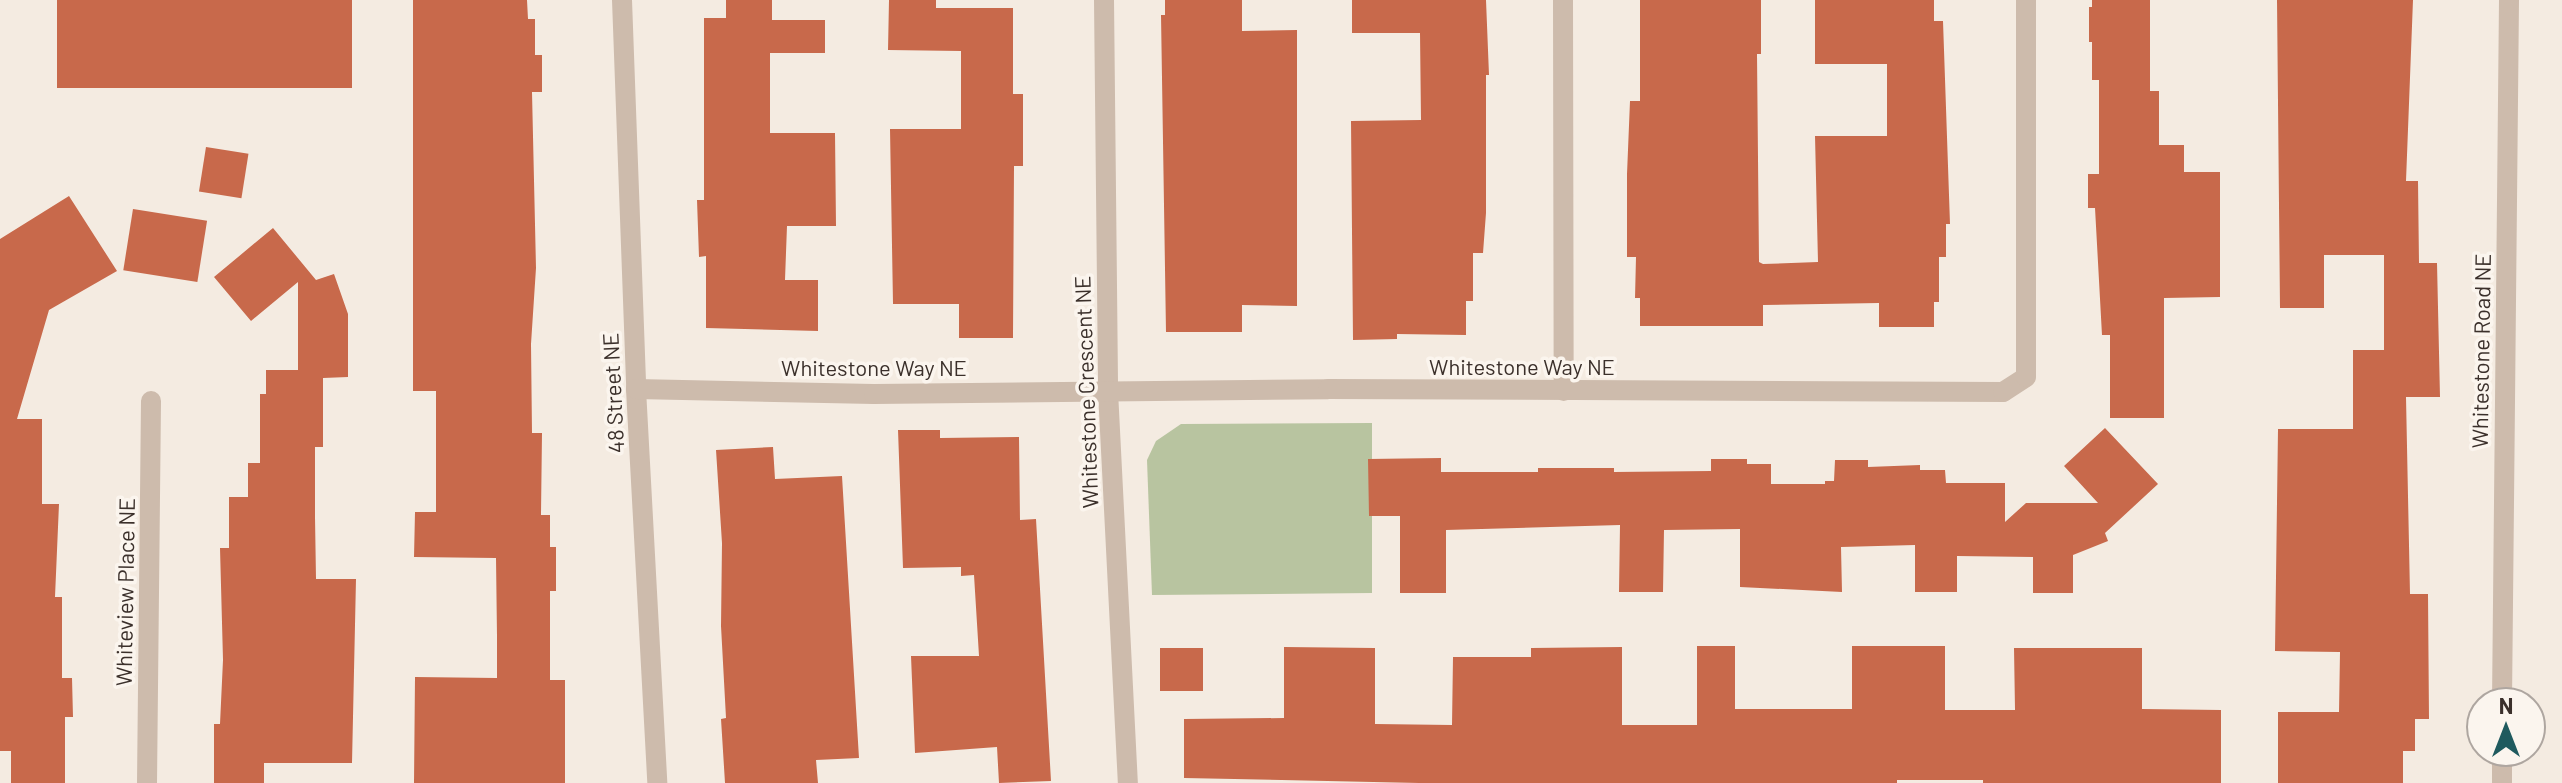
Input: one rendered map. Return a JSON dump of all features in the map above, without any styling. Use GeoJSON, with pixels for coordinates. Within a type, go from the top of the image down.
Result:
{"type":"FeatureCollection","features":[{"type":"Feature","properties":{"kind":"street","name":"48 Street NE"},"geometry":{"type":"LineString","coordinates":[[622,0],[636,389],[657,783]]}},
{"type":"Feature","properties":{"kind":"street","name":"Whitestone Crescent NE"},"geometry":{"type":"LineString","coordinates":[[1104,0],[1108,391],[1128,783]]}},
{"type":"Feature","properties":{"kind":"street"},"geometry":{"type":"LineString","coordinates":[[1563,0],[1564,391]]}},
{"type":"Feature","properties":{"kind":"street","name":"Whitestone Way NE"},"geometry":{"type":"LineString","coordinates":[[636,389],[874,394],[1108,391],[2003,392],[2026,377],[2026,0]]}},
{"type":"Feature","properties":{"kind":"street","name":"Whitestone Road NE"},"geometry":{"type":"LineString","coordinates":[[2502,687],[2509,0]]}},
{"type":"Feature","properties":{"kind":"street","name":"Whiteview Place NE"},"geometry":{"type":"LineString","coordinates":[[147,783],[151,401]]}},
{"type":"Feature","properties":{"kind":"green space"},"geometry":{"type":"Polygon","coordinates":[[[1372,423],[1372,593],[1152,595],[1147,460],[1156,441],[1181,424],[1372,423]]]}},
{"type":"Feature","properties":{"kind":"building"},"geometry":{"type":"Polygon","coordinates":[[[57,0],[352,0],[352,88],[57,88],[57,0]]]}},
{"type":"Feature","properties":{"kind":"building"},"geometry":{"type":"Polygon","coordinates":[[[413,0],[527,0],[528,19],[535,19],[535,55],[542,55],[542,92],[532,92],[536,268],[531,344],[532,433],[542,433],[541,515],[550,515],[550,547],[556,547],[556,591],[550,591],[550,680],[565,680],[565,783],[414,783],[415,677],[497,678],[497,637],[496,558],[414,557],[415,512],[436,512],[436,391],[413,391],[413,0]]]}},
{"type":"Feature","properties":{"kind":"building"},"geometry":{"type":"Polygon","coordinates":[[[726,0],[772,0],[772,20],[825,20],[825,53],[770,53],[770,133],[835,133],[836,226],[787,226],[785,280],[818,280],[818,331],[706,328],[706,256],[699,257],[697,200],[704,200],[704,18],[726,18],[726,0]]]}},
{"type":"Feature","properties":{"kind":"building"},"geometry":{"type":"Polygon","coordinates":[[[889,0],[936,0],[936,8],[1013,8],[1013,94],[1023,94],[1023,166],[1014,166],[1013,338],[959,338],[959,304],[893,304],[890,129],[961,129],[961,51],[888,50],[889,0]]]}},
{"type":"Feature","properties":{"kind":"building"},"geometry":{"type":"Polygon","coordinates":[[[1165,0],[1242,0],[1242,31],[1297,30],[1297,306],[1242,305],[1242,332],[1166,332],[1161,15],[1165,15],[1165,0]]]}},
{"type":"Feature","properties":{"kind":"building"},"geometry":{"type":"Polygon","coordinates":[[[1352,0],[1486,0],[1489,75],[1486,75],[1486,213],[1483,253],[1473,253],[1473,301],[1466,301],[1466,335],[1397,334],[1397,339],[1353,340],[1351,121],[1421,120],[1420,33],[1352,33],[1352,0]]]}},
{"type":"Feature","properties":{"kind":"building"},"geometry":{"type":"Polygon","coordinates":[[[1640,0],[1761,0],[1761,54],[1757,54],[1759,262],[1763,264],[1818,262],[1815,136],[1887,136],[1887,64],[1815,64],[1815,0],[1934,0],[1934,21],[1943,21],[1950,224],[1946,224],[1946,257],[1939,257],[1939,302],[1934,302],[1934,327],[1879,327],[1879,303],[1763,305],[1763,326],[1640,326],[1640,298],[1635,298],[1636,257],[1627,257],[1627,174],[1630,101],[1640,101],[1640,0]]]}},
{"type":"Feature","properties":{"kind":"building"},"geometry":{"type":"Polygon","coordinates":[[[2092,0],[2150,0],[2150,91],[2159,91],[2159,145],[2184,145],[2184,172],[2220,172],[2220,297],[2164,298],[2164,418],[2110,418],[2110,335],[2102,335],[2095,208],[2088,208],[2088,174],[2099,174],[2099,80],[2092,80],[2092,42],[2089,42],[2089,7],[2092,7],[2092,0]]]}},
{"type":"Feature","properties":{"kind":"building"},"geometry":{"type":"Polygon","coordinates":[[[2277,0],[2413,0],[2406,181],[2418,181],[2419,263],[2437,263],[2440,397],[2406,397],[2410,594],[2428,594],[2429,719],[2415,719],[2415,751],[2403,751],[2403,783],[2278,783],[2278,712],[2339,712],[2340,652],[2275,651],[2278,429],[2353,429],[2353,350],[2384,350],[2384,255],[2324,255],[2324,308],[2280,308],[2277,0]]]}},
{"type":"Feature","properties":{"kind":"building"},"geometry":{"type":"Polygon","coordinates":[[[206,147],[248,154],[241,198],[199,191],[206,147]]]}},
{"type":"Feature","properties":{"kind":"building"},"geometry":{"type":"Polygon","coordinates":[[[69,196],[117,271],[49,310],[17,419],[42,419],[42,504],[59,504],[55,597],[62,597],[62,678],[72,678],[73,717],[65,717],[65,783],[11,783],[11,751],[0,751],[0,239],[69,196]]]}},
{"type":"Feature","properties":{"kind":"building"},"geometry":{"type":"Polygon","coordinates":[[[133,209],[207,221],[197,282],[123,270],[133,209]]]}},
{"type":"Feature","properties":{"kind":"building"},"geometry":{"type":"Polygon","coordinates":[[[273,228],[316,280],[334,274],[348,314],[348,377],[323,378],[323,447],[315,447],[315,517],[316,579],[356,579],[352,763],[264,763],[264,783],[214,783],[214,724],[220,724],[223,660],[220,548],[229,548],[229,497],[248,497],[248,463],[260,463],[260,394],[266,394],[266,370],[298,370],[298,282],[251,321],[214,277],[273,228]]]}},
{"type":"Feature","properties":{"kind":"building"},"geometry":{"type":"Polygon","coordinates":[[[2105,428],[2158,484],[2105,533],[2108,541],[2073,555],[2073,593],[2033,593],[2033,557],[1957,556],[1957,592],[1915,592],[1915,545],[1841,547],[1842,592],[1740,587],[1740,529],[1664,530],[1663,592],[1619,592],[1620,525],[1446,530],[1446,593],[1400,593],[1400,516],[1369,516],[1368,459],[1441,458],[1441,472],[1614,468],[1614,472],[1711,471],[1711,459],[1747,459],[1747,464],[1771,464],[1771,484],[1825,484],[1825,481],[1834,481],[1835,460],[1868,460],[1868,467],[1920,465],[1920,470],[1945,470],[1946,483],[2005,483],[2005,522],[2026,503],[2098,503],[2064,466],[2105,428]]]}},
{"type":"Feature","properties":{"kind":"building"},"geometry":{"type":"Polygon","coordinates":[[[898,430],[940,430],[940,438],[1019,437],[1020,520],[1036,519],[1051,781],[999,783],[997,747],[915,753],[911,656],[979,656],[974,575],[961,576],[961,567],[903,568],[898,430]]]}},
{"type":"Feature","properties":{"kind":"building"},"geometry":{"type":"Polygon","coordinates":[[[773,447],[775,479],[842,476],[859,758],[816,760],[818,783],[725,783],[721,719],[726,718],[721,626],[722,543],[716,450],[773,447]]]}},
{"type":"Feature","properties":{"kind":"building"},"geometry":{"type":"Polygon","coordinates":[[[1697,646],[1735,646],[1735,709],[1852,709],[1852,646],[1945,646],[1945,710],[2015,710],[2014,648],[2142,648],[2142,709],[2221,710],[2221,783],[1897,780],[1897,783],[1419,783],[1184,778],[1184,719],[1284,718],[1284,647],[1375,648],[1375,724],[1452,725],[1453,657],[1531,657],[1531,648],[1622,647],[1622,725],[1697,725],[1697,646]]]}},
{"type":"Feature","properties":{"kind":"building"},"geometry":{"type":"Polygon","coordinates":[[[1160,648],[1203,648],[1203,691],[1160,691],[1160,648]]]}}]}
